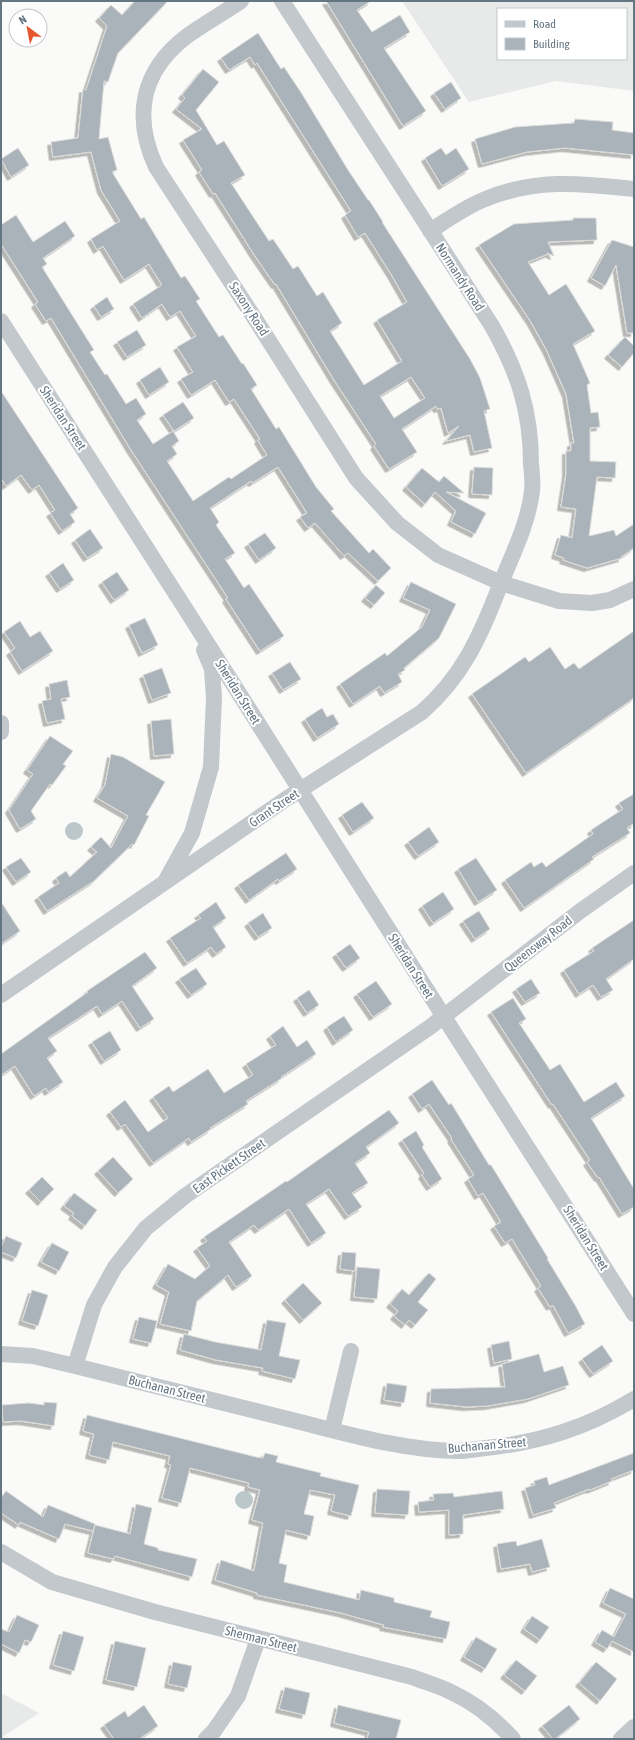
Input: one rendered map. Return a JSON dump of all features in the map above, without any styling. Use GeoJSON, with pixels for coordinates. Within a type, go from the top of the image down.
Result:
{"type":"FeatureCollection","features":[{"type":"Feature","properties":{"kind":"street","name":"Saxony Road"},"geometry":{"type":"LineString","coordinates":[[241,1],[186,37],[168,54],[151,79],[144,102],[143,123],[148,150],[156,168],[259,325],[356,478],[397,523],[438,555],[501,583],[559,602],[574,603],[592,603],[610,600],[634,589]]}},
{"type":"Feature","properties":{"kind":"street","name":"Normandy Road"},"geometry":{"type":"LineString","coordinates":[[282,1],[492,326],[509,357],[521,390],[528,420],[532,491],[524,526],[501,583]]}},
{"type":"Feature","properties":{"kind":"street"},"geometry":{"type":"LineString","coordinates":[[430,231],[467,207],[514,189],[544,184],[577,183],[634,190]]}},
{"type":"Feature","properties":{"kind":"street","name":"Sheridan Street"},"geometry":{"type":"LineString","coordinates":[[1,321],[634,1314]]}},
{"type":"Feature","properties":{"kind":"street","name":"Grant Street"},"geometry":{"type":"LineString","coordinates":[[3,989],[164,883],[300,790],[422,712],[436,701],[464,666],[485,626],[501,583]]}},
{"type":"Feature","properties":{"kind":"street","name":"Sheridan Street"},"geometry":{"type":"LineString","coordinates":[[164,883],[192,833],[211,767],[214,698],[212,668],[190,616]]}},
{"type":"Feature","properties":{"kind":"street"},"geometry":{"type":"LineString","coordinates":[[1,723],[1,732]]}},
{"type":"Feature","properties":{"kind":"street","name":"Queensway Road"},"geometry":{"type":"LineString","coordinates":[[444,1017],[579,912],[634,873]]}},
{"type":"Feature","properties":{"kind":"street","name":"East Pickett Street"},"geometry":{"type":"LineString","coordinates":[[75,1366],[94,1305],[115,1267],[146,1228],[185,1196],[444,1017]]}},
{"type":"Feature","properties":{"kind":"street"},"geometry":{"type":"LineString","coordinates":[[332,1430],[351,1351]]}},
{"type":"Feature","properties":{"kind":"street","name":"Buchanan Street"},"geometry":{"type":"LineString","coordinates":[[1,1354],[33,1356],[332,1430],[413,1448],[456,1451],[507,1446],[543,1439],[580,1427],[618,1409],[634,1399]]}},
{"type":"Feature","properties":{"kind":"street","name":"Sherman Street"},"geometry":{"type":"LineString","coordinates":[[1,1552],[52,1582],[155,1612],[412,1677],[451,1692],[490,1716],[513,1739]]}},
{"type":"Feature","properties":{"kind":"street"},"geometry":{"type":"LineString","coordinates":[[206,1739],[214,1731],[238,1696],[258,1639]]}},
{"type":"Feature","properties":{"kind":"street"},"geometry":{"type":"LineString","coordinates":[[621,1739],[634,1727]]}},
{"type":"Feature","properties":{"kind":"shaded area"},"geometry":{"type":"Polygon","coordinates":[[[402,1],[634,1],[634,91],[556,81],[469,102],[402,1]]]}},
{"type":"Feature","properties":{"kind":"shaded area"},"geometry":{"type":"Polygon","coordinates":[[[74,822],[80,825],[83,831],[80,837],[74,840],[68,837],[65,831],[68,825],[74,822]]]}},
{"type":"Feature","properties":{"kind":"shaded area"},"geometry":{"type":"Polygon","coordinates":[[[244,1491],[250,1494],[253,1500],[250,1506],[244,1509],[238,1506],[235,1500],[238,1494],[244,1491]]]}},
{"type":"Feature","properties":{"kind":"shaded area"},"geometry":{"type":"Polygon","coordinates":[[[1,1693],[39,1713],[1,1738],[1,1693]]]}},
{"type":"Feature","properties":{"kind":"building"},"geometry":{"type":"Polygon","coordinates":[[[135,1],[168,1],[118,53],[108,82],[104,81],[99,139],[108,137],[117,170],[112,172],[141,219],[144,217],[181,278],[185,276],[200,299],[196,301],[219,337],[223,335],[242,364],[243,363],[257,385],[251,389],[276,429],[279,427],[316,487],[334,509],[331,511],[369,553],[373,549],[391,568],[378,581],[348,553],[344,556],[315,523],[308,528],[300,517],[307,513],[278,467],[252,483],[251,481],[210,508],[219,522],[216,525],[235,553],[225,559],[244,588],[249,584],[284,636],[260,651],[226,599],[228,598],[131,450],[51,318],[46,321],[35,304],[38,302],[1,244],[1,225],[16,215],[33,242],[65,221],[75,236],[43,258],[47,264],[42,267],[94,350],[90,352],[105,375],[107,374],[126,404],[136,398],[146,414],[137,420],[153,444],[173,431],[179,441],[172,446],[177,454],[167,461],[193,501],[229,477],[231,479],[267,455],[258,440],[260,439],[234,399],[229,402],[215,380],[191,395],[181,379],[193,372],[177,347],[196,336],[180,311],[170,317],[162,304],[142,318],[133,304],[162,285],[149,264],[124,280],[103,246],[97,250],[91,239],[120,221],[101,190],[91,152],[53,157],[51,142],[78,138],[83,89],[86,90],[107,26],[99,18],[111,5],[122,15],[135,1]]]}},
{"type":"Feature","properties":{"kind":"building"},"geometry":{"type":"Polygon","coordinates":[[[326,1],[371,1],[357,10],[372,32],[400,15],[410,32],[384,48],[426,111],[403,126],[326,1]]]}},
{"type":"Feature","properties":{"kind":"building"},"geometry":{"type":"Polygon","coordinates":[[[258,33],[281,69],[284,67],[348,170],[369,200],[470,359],[480,378],[490,409],[484,411],[492,448],[474,452],[470,435],[446,441],[459,426],[448,433],[441,408],[437,409],[436,406],[402,429],[417,452],[389,469],[374,446],[376,444],[334,380],[276,284],[275,285],[255,256],[215,193],[213,194],[199,172],[202,170],[183,140],[202,129],[176,109],[185,98],[182,95],[203,69],[219,82],[196,110],[217,145],[224,141],[245,175],[231,183],[269,241],[273,239],[293,269],[298,266],[317,296],[323,292],[342,323],[330,331],[364,385],[402,361],[377,320],[407,302],[365,233],[358,237],[345,215],[351,211],[257,63],[255,65],[250,57],[229,70],[221,58],[258,33]],[[411,377],[380,396],[394,418],[425,398],[411,377]]]}},
{"type":"Feature","properties":{"kind":"building"},"geometry":{"type":"Polygon","coordinates":[[[451,82],[461,98],[445,109],[434,93],[451,82]]]}},
{"type":"Feature","properties":{"kind":"building"},"geometry":{"type":"Polygon","coordinates":[[[575,119],[613,122],[612,130],[634,133],[634,155],[565,148],[527,152],[482,164],[475,139],[515,127],[574,123],[575,119]]]}},
{"type":"Feature","properties":{"kind":"building"},"geometry":{"type":"Polygon","coordinates":[[[18,148],[29,165],[11,177],[1,159],[18,148]]]}},
{"type":"Feature","properties":{"kind":"building"},"geometry":{"type":"Polygon","coordinates":[[[441,148],[446,155],[456,148],[469,169],[442,186],[425,158],[441,148]]]}},
{"type":"Feature","properties":{"kind":"building"},"geometry":{"type":"Polygon","coordinates":[[[573,218],[596,218],[597,240],[548,242],[554,256],[547,253],[548,254],[528,262],[549,295],[566,284],[595,331],[573,344],[590,383],[587,385],[591,413],[598,412],[600,427],[590,428],[590,461],[616,462],[615,478],[597,477],[589,536],[614,530],[616,536],[634,524],[634,548],[621,557],[622,558],[587,568],[563,560],[564,558],[555,555],[561,535],[572,538],[576,509],[561,507],[566,474],[566,451],[571,451],[571,443],[574,443],[566,394],[547,351],[531,322],[479,245],[514,224],[573,220],[573,218]]]}},
{"type":"Feature","properties":{"kind":"building"},"geometry":{"type":"Polygon","coordinates":[[[612,240],[634,247],[634,333],[627,333],[616,265],[605,286],[591,278],[612,240]]]}},
{"type":"Feature","properties":{"kind":"building"},"geometry":{"type":"Polygon","coordinates":[[[107,297],[114,309],[101,317],[94,306],[107,297]]]}},
{"type":"Feature","properties":{"kind":"building"},"geometry":{"type":"Polygon","coordinates":[[[137,330],[146,345],[127,357],[117,342],[137,330]]]}},
{"type":"Feature","properties":{"kind":"building"},"geometry":{"type":"Polygon","coordinates":[[[625,337],[634,346],[634,353],[622,367],[608,355],[625,337]]]}},
{"type":"Feature","properties":{"kind":"building"},"geometry":{"type":"Polygon","coordinates":[[[160,367],[169,382],[149,395],[140,380],[160,367]]]}},
{"type":"Feature","properties":{"kind":"building"},"geometry":{"type":"Polygon","coordinates":[[[1,391],[78,508],[70,514],[75,522],[62,531],[50,513],[55,510],[39,485],[32,490],[21,475],[6,486],[1,478],[1,391]]]}},
{"type":"Feature","properties":{"kind":"building"},"geometry":{"type":"Polygon","coordinates":[[[183,402],[194,418],[174,431],[163,415],[183,402]]]}},
{"type":"Feature","properties":{"kind":"building"},"geometry":{"type":"Polygon","coordinates":[[[474,467],[493,468],[492,495],[472,494],[474,467]]]}},
{"type":"Feature","properties":{"kind":"building"},"geometry":{"type":"Polygon","coordinates":[[[422,468],[439,482],[444,476],[464,493],[446,492],[486,513],[475,534],[451,522],[456,511],[435,492],[425,504],[406,487],[422,468]]]}},
{"type":"Feature","properties":{"kind":"building"},"geometry":{"type":"Polygon","coordinates":[[[90,529],[103,548],[87,558],[75,540],[90,529]]]}},
{"type":"Feature","properties":{"kind":"building"},"geometry":{"type":"Polygon","coordinates":[[[265,533],[276,548],[259,560],[248,544],[265,533]]]}},
{"type":"Feature","properties":{"kind":"building"},"geometry":{"type":"Polygon","coordinates":[[[63,563],[74,580],[60,589],[49,573],[63,563]]]}},
{"type":"Feature","properties":{"kind":"building"},"geometry":{"type":"Polygon","coordinates":[[[117,572],[129,590],[114,600],[102,582],[117,572]]]}},
{"type":"Feature","properties":{"kind":"building"},"geometry":{"type":"Polygon","coordinates":[[[411,582],[456,604],[439,638],[404,668],[405,670],[398,674],[402,682],[384,693],[380,686],[353,704],[340,684],[385,653],[387,656],[422,627],[430,610],[403,598],[411,582]]]}},
{"type":"Feature","properties":{"kind":"building"},"geometry":{"type":"Polygon","coordinates":[[[376,585],[385,593],[374,605],[365,598],[376,585]]]}},
{"type":"Feature","properties":{"kind":"building"},"geometry":{"type":"Polygon","coordinates":[[[145,618],[158,645],[142,653],[129,625],[145,618]]]}},
{"type":"Feature","properties":{"kind":"building"},"geometry":{"type":"Polygon","coordinates":[[[20,621],[30,637],[40,631],[53,651],[22,671],[10,652],[15,648],[4,632],[20,621]]]}},
{"type":"Feature","properties":{"kind":"building"},"geometry":{"type":"Polygon","coordinates":[[[634,631],[634,698],[526,773],[472,694],[525,657],[529,662],[550,647],[565,669],[574,663],[579,669],[634,631]]]}},
{"type":"Feature","properties":{"kind":"building"},"geometry":{"type":"Polygon","coordinates":[[[290,662],[301,679],[283,690],[272,673],[290,662]]]}},
{"type":"Feature","properties":{"kind":"building"},"geometry":{"type":"Polygon","coordinates":[[[162,668],[171,693],[152,700],[143,675],[162,668]]]}},
{"type":"Feature","properties":{"kind":"building"},"geometry":{"type":"Polygon","coordinates":[[[67,680],[70,697],[61,699],[65,719],[47,723],[42,701],[51,699],[49,684],[67,680]]]}},
{"type":"Feature","properties":{"kind":"building"},"geometry":{"type":"Polygon","coordinates":[[[322,708],[327,717],[333,714],[339,724],[317,738],[305,719],[322,708]]]}},
{"type":"Feature","properties":{"kind":"building"},"geometry":{"type":"Polygon","coordinates":[[[171,719],[174,754],[154,756],[151,721],[171,719]]]}},
{"type":"Feature","properties":{"kind":"building"},"geometry":{"type":"Polygon","coordinates":[[[50,736],[73,751],[63,764],[66,766],[52,785],[50,784],[31,811],[36,819],[20,829],[9,810],[33,774],[27,770],[50,736]]]}},
{"type":"Feature","properties":{"kind":"building"},"geometry":{"type":"Polygon","coordinates":[[[111,754],[123,757],[165,782],[146,815],[149,816],[134,845],[132,844],[94,881],[47,911],[38,897],[59,883],[56,878],[66,871],[70,877],[97,852],[91,847],[101,837],[111,848],[128,816],[97,798],[105,785],[111,754]]]}},
{"type":"Feature","properties":{"kind":"building"},"geometry":{"type":"Polygon","coordinates":[[[634,794],[634,825],[633,824],[627,828],[630,833],[592,857],[594,859],[524,908],[505,880],[531,862],[534,867],[542,862],[546,867],[593,834],[591,830],[623,809],[619,803],[634,794]]]}},
{"type":"Feature","properties":{"kind":"building"},"geometry":{"type":"Polygon","coordinates":[[[362,802],[374,818],[353,832],[342,815],[362,802]]]}},
{"type":"Feature","properties":{"kind":"building"},"geometry":{"type":"Polygon","coordinates":[[[429,827],[439,842],[418,856],[408,842],[429,827]]]}},
{"type":"Feature","properties":{"kind":"building"},"geometry":{"type":"Polygon","coordinates":[[[286,853],[297,869],[279,881],[278,879],[249,900],[238,885],[286,853]]]}},
{"type":"Feature","properties":{"kind":"building"},"geometry":{"type":"Polygon","coordinates":[[[21,858],[31,872],[16,882],[6,867],[21,858]]]}},
{"type":"Feature","properties":{"kind":"building"},"geometry":{"type":"Polygon","coordinates":[[[476,858],[497,890],[478,902],[458,869],[476,858]]]}},
{"type":"Feature","properties":{"kind":"building"},"geometry":{"type":"Polygon","coordinates":[[[443,892],[454,909],[433,923],[422,906],[443,892]]]}},
{"type":"Feature","properties":{"kind":"building"},"geometry":{"type":"Polygon","coordinates":[[[1,902],[20,931],[1,944],[1,902]]]}},
{"type":"Feature","properties":{"kind":"building"},"geometry":{"type":"Polygon","coordinates":[[[216,902],[226,918],[213,927],[226,947],[216,954],[211,947],[187,963],[170,938],[201,918],[198,915],[216,902]]]}},
{"type":"Feature","properties":{"kind":"building"},"geometry":{"type":"Polygon","coordinates":[[[479,911],[490,929],[475,939],[463,921],[479,911]]]}},
{"type":"Feature","properties":{"kind":"building"},"geometry":{"type":"Polygon","coordinates":[[[263,913],[272,928],[258,937],[248,923],[263,913]]]}},
{"type":"Feature","properties":{"kind":"building"},"geometry":{"type":"Polygon","coordinates":[[[634,920],[634,959],[606,979],[613,990],[601,997],[593,985],[579,994],[564,970],[594,951],[592,948],[634,920]]]}},
{"type":"Feature","properties":{"kind":"building"},"geometry":{"type":"Polygon","coordinates":[[[350,944],[360,958],[346,968],[336,954],[350,944]]]}},
{"type":"Feature","properties":{"kind":"building"},"geometry":{"type":"Polygon","coordinates":[[[145,952],[157,968],[132,986],[154,1019],[140,1028],[122,1001],[102,1014],[97,1006],[48,1038],[57,1051],[47,1058],[63,1082],[48,1092],[46,1088],[34,1096],[15,1066],[1,1075],[1,1054],[88,992],[87,991],[145,952]]]}},
{"type":"Feature","properties":{"kind":"building"},"geometry":{"type":"Polygon","coordinates":[[[196,968],[207,984],[191,995],[179,979],[196,968]]]}},
{"type":"Feature","properties":{"kind":"building"},"geometry":{"type":"Polygon","coordinates":[[[531,979],[540,993],[525,1002],[516,989],[531,979]]]}},
{"type":"Feature","properties":{"kind":"building"},"geometry":{"type":"Polygon","coordinates":[[[376,981],[392,1004],[373,1017],[357,994],[376,981]]]}},
{"type":"Feature","properties":{"kind":"building"},"geometry":{"type":"Polygon","coordinates":[[[309,990],[319,1005],[307,1013],[297,998],[309,990]]]}},
{"type":"Feature","properties":{"kind":"building"},"geometry":{"type":"Polygon","coordinates":[[[513,998],[526,1019],[519,1023],[550,1070],[560,1064],[584,1102],[616,1082],[625,1096],[591,1118],[634,1189],[634,1207],[622,1214],[599,1177],[598,1178],[587,1162],[590,1160],[491,1012],[513,998]]]}},
{"type":"Feature","properties":{"kind":"building"},"geometry":{"type":"Polygon","coordinates":[[[344,1016],[353,1030],[336,1042],[327,1027],[344,1016]]]}},
{"type":"Feature","properties":{"kind":"building"},"geometry":{"type":"Polygon","coordinates":[[[283,1026],[297,1047],[307,1040],[316,1054],[246,1101],[248,1104],[210,1128],[211,1129],[191,1142],[189,1138],[153,1163],[125,1124],[121,1127],[110,1112],[125,1100],[148,1132],[168,1118],[153,1097],[169,1086],[173,1092],[208,1069],[224,1093],[253,1075],[246,1064],[276,1045],[270,1036],[283,1026]]]}},
{"type":"Feature","properties":{"kind":"building"},"geometry":{"type":"Polygon","coordinates":[[[110,1031],[121,1050],[104,1061],[92,1042],[110,1031]]]}},
{"type":"Feature","properties":{"kind":"building"},"geometry":{"type":"Polygon","coordinates":[[[432,1080],[449,1105],[451,1103],[489,1165],[491,1165],[548,1258],[547,1259],[585,1324],[568,1333],[553,1305],[550,1307],[538,1288],[541,1286],[512,1239],[505,1243],[494,1226],[501,1222],[483,1193],[478,1196],[468,1179],[474,1175],[451,1139],[452,1138],[429,1104],[422,1109],[412,1094],[432,1080]]]}},
{"type":"Feature","properties":{"kind":"building"},"geometry":{"type":"Polygon","coordinates":[[[389,1110],[399,1123],[366,1147],[370,1153],[355,1163],[368,1183],[352,1193],[362,1207],[348,1216],[329,1189],[306,1204],[326,1233],[311,1243],[289,1209],[258,1230],[254,1225],[229,1242],[252,1276],[236,1287],[228,1275],[197,1301],[191,1331],[160,1324],[169,1292],[156,1285],[168,1264],[195,1279],[210,1266],[197,1248],[207,1241],[204,1237],[286,1181],[287,1182],[389,1110]]]}},
{"type":"Feature","properties":{"kind":"building"},"geometry":{"type":"Polygon","coordinates":[[[416,1131],[424,1145],[422,1147],[442,1179],[430,1187],[422,1175],[424,1173],[402,1140],[416,1131]]]}},
{"type":"Feature","properties":{"kind":"building"},"geometry":{"type":"Polygon","coordinates":[[[113,1157],[133,1179],[118,1193],[98,1171],[113,1157]]]}},
{"type":"Feature","properties":{"kind":"building"},"geometry":{"type":"Polygon","coordinates":[[[42,1177],[54,1189],[41,1202],[29,1190],[42,1177]]]}},
{"type":"Feature","properties":{"kind":"building"},"geometry":{"type":"Polygon","coordinates":[[[74,1193],[97,1210],[85,1226],[72,1216],[74,1213],[64,1206],[74,1193]]]}},
{"type":"Feature","properties":{"kind":"building"},"geometry":{"type":"Polygon","coordinates":[[[6,1236],[22,1243],[16,1258],[1,1252],[1,1247],[6,1236]]]}},
{"type":"Feature","properties":{"kind":"building"},"geometry":{"type":"Polygon","coordinates":[[[52,1243],[69,1252],[59,1271],[41,1262],[52,1243]]]}},
{"type":"Feature","properties":{"kind":"building"},"geometry":{"type":"Polygon","coordinates":[[[342,1252],[356,1253],[355,1271],[340,1269],[342,1252]]]}},
{"type":"Feature","properties":{"kind":"building"},"geometry":{"type":"Polygon","coordinates":[[[357,1267],[380,1269],[377,1299],[354,1297],[357,1267]]]}},
{"type":"Feature","properties":{"kind":"building"},"geometry":{"type":"Polygon","coordinates":[[[429,1273],[436,1279],[418,1302],[428,1310],[415,1325],[409,1320],[405,1325],[394,1316],[398,1311],[390,1304],[402,1289],[409,1295],[429,1273]]]}},
{"type":"Feature","properties":{"kind":"building"},"geometry":{"type":"Polygon","coordinates":[[[303,1283],[322,1303],[303,1320],[285,1300],[303,1283]]]}},
{"type":"Feature","properties":{"kind":"building"},"geometry":{"type":"Polygon","coordinates":[[[32,1290],[48,1295],[38,1326],[22,1321],[32,1290]]]}},
{"type":"Feature","properties":{"kind":"building"},"geometry":{"type":"Polygon","coordinates":[[[139,1317],[157,1321],[151,1343],[133,1339],[139,1317]]]}},
{"type":"Feature","properties":{"kind":"building"},"geometry":{"type":"Polygon","coordinates":[[[267,1320],[286,1323],[279,1356],[300,1360],[295,1379],[262,1371],[263,1368],[216,1360],[180,1350],[184,1334],[215,1342],[261,1350],[267,1320]]]}},
{"type":"Feature","properties":{"kind":"building"},"geometry":{"type":"Polygon","coordinates":[[[509,1341],[512,1359],[494,1363],[491,1345],[509,1341]]]}},
{"type":"Feature","properties":{"kind":"building"},"geometry":{"type":"Polygon","coordinates":[[[602,1345],[613,1361],[593,1374],[582,1359],[602,1345]]]}},
{"type":"Feature","properties":{"kind":"building"},"geometry":{"type":"Polygon","coordinates":[[[539,1354],[544,1372],[563,1366],[569,1385],[528,1399],[488,1406],[466,1407],[430,1403],[431,1389],[505,1387],[502,1364],[539,1354]]]}},
{"type":"Feature","properties":{"kind":"building"},"geometry":{"type":"Polygon","coordinates":[[[387,1383],[407,1386],[404,1403],[384,1400],[387,1383]]]}},
{"type":"Feature","properties":{"kind":"building"},"geometry":{"type":"Polygon","coordinates":[[[44,1402],[57,1403],[54,1426],[21,1421],[3,1422],[2,1405],[29,1403],[44,1405],[44,1402]]]}},
{"type":"Feature","properties":{"kind":"building"},"geometry":{"type":"Polygon","coordinates":[[[87,1415],[256,1457],[263,1458],[265,1453],[278,1456],[276,1462],[321,1473],[320,1476],[359,1485],[351,1516],[331,1511],[335,1495],[310,1490],[304,1514],[314,1516],[310,1536],[286,1530],[279,1563],[287,1565],[284,1582],[359,1600],[361,1590],[394,1598],[394,1602],[432,1611],[430,1617],[450,1622],[446,1639],[383,1627],[384,1625],[341,1613],[257,1595],[257,1593],[215,1580],[221,1560],[254,1571],[263,1523],[252,1520],[260,1490],[248,1487],[249,1483],[190,1468],[181,1503],[162,1498],[171,1465],[168,1464],[170,1456],[113,1442],[109,1460],[89,1455],[94,1434],[83,1431],[87,1415]]]}},
{"type":"Feature","properties":{"kind":"building"},"geometry":{"type":"Polygon","coordinates":[[[634,1453],[634,1470],[611,1479],[612,1481],[554,1503],[556,1508],[533,1515],[525,1488],[535,1485],[534,1481],[547,1477],[549,1485],[634,1453]]]}},
{"type":"Feature","properties":{"kind":"building"},"geometry":{"type":"Polygon","coordinates":[[[377,1489],[410,1491],[408,1515],[375,1513],[377,1489]]]}},
{"type":"Feature","properties":{"kind":"building"},"geometry":{"type":"Polygon","coordinates":[[[6,1491],[43,1517],[48,1505],[95,1524],[93,1531],[65,1524],[59,1539],[20,1522],[19,1525],[1,1513],[1,1498],[6,1491]]]}},
{"type":"Feature","properties":{"kind":"building"},"geometry":{"type":"Polygon","coordinates":[[[502,1491],[504,1509],[463,1515],[463,1534],[449,1535],[449,1510],[419,1512],[418,1502],[434,1500],[433,1494],[453,1493],[454,1497],[502,1491]]]}},
{"type":"Feature","properties":{"kind":"building"},"geometry":{"type":"Polygon","coordinates":[[[136,1504],[152,1508],[144,1544],[158,1548],[158,1550],[197,1559],[192,1577],[115,1556],[114,1559],[88,1553],[95,1525],[130,1534],[136,1504]]]}},
{"type":"Feature","properties":{"kind":"building"},"geometry":{"type":"Polygon","coordinates":[[[542,1539],[550,1567],[532,1572],[530,1564],[501,1569],[497,1544],[516,1541],[517,1546],[542,1539]]]}},
{"type":"Feature","properties":{"kind":"building"},"geometry":{"type":"Polygon","coordinates":[[[610,1588],[634,1599],[634,1652],[612,1641],[607,1649],[595,1642],[602,1630],[614,1637],[626,1614],[603,1603],[610,1588]]]}},
{"type":"Feature","properties":{"kind":"building"},"geometry":{"type":"Polygon","coordinates":[[[17,1615],[39,1625],[31,1642],[25,1640],[19,1653],[1,1644],[1,1629],[9,1632],[17,1615]]]}},
{"type":"Feature","properties":{"kind":"building"},"geometry":{"type":"Polygon","coordinates":[[[532,1616],[549,1627],[540,1640],[524,1629],[532,1616]]]}},
{"type":"Feature","properties":{"kind":"building"},"geometry":{"type":"Polygon","coordinates":[[[63,1631],[84,1637],[74,1671],[53,1665],[63,1631]]]}},
{"type":"Feature","properties":{"kind":"building"},"geometry":{"type":"Polygon","coordinates":[[[476,1637],[497,1649],[485,1669],[464,1657],[476,1637]]]}},
{"type":"Feature","properties":{"kind":"building"},"geometry":{"type":"Polygon","coordinates":[[[115,1641],[146,1648],[137,1687],[106,1680],[115,1641]]]}},
{"type":"Feature","properties":{"kind":"building"},"geometry":{"type":"Polygon","coordinates":[[[516,1660],[537,1676],[525,1691],[504,1675],[516,1660]]]}},
{"type":"Feature","properties":{"kind":"building"},"geometry":{"type":"Polygon","coordinates":[[[173,1662],[192,1666],[187,1688],[168,1684],[173,1662]]]}},
{"type":"Feature","properties":{"kind":"building"},"geometry":{"type":"Polygon","coordinates":[[[596,1662],[617,1679],[600,1701],[579,1683],[596,1662]]]}},
{"type":"Feature","properties":{"kind":"building"},"geometry":{"type":"Polygon","coordinates":[[[285,1687],[310,1693],[305,1715],[279,1709],[285,1687]]]}},
{"type":"Feature","properties":{"kind":"building"},"geometry":{"type":"Polygon","coordinates":[[[144,1705],[158,1726],[139,1739],[114,1739],[104,1725],[125,1711],[128,1717],[144,1705]]]}},
{"type":"Feature","properties":{"kind":"building"},"geometry":{"type":"Polygon","coordinates":[[[338,1705],[401,1720],[396,1739],[367,1739],[369,1732],[334,1723],[338,1705]]]}},
{"type":"Feature","properties":{"kind":"building"},"geometry":{"type":"Polygon","coordinates":[[[569,1705],[580,1719],[553,1739],[542,1726],[569,1705]]]}}]}
